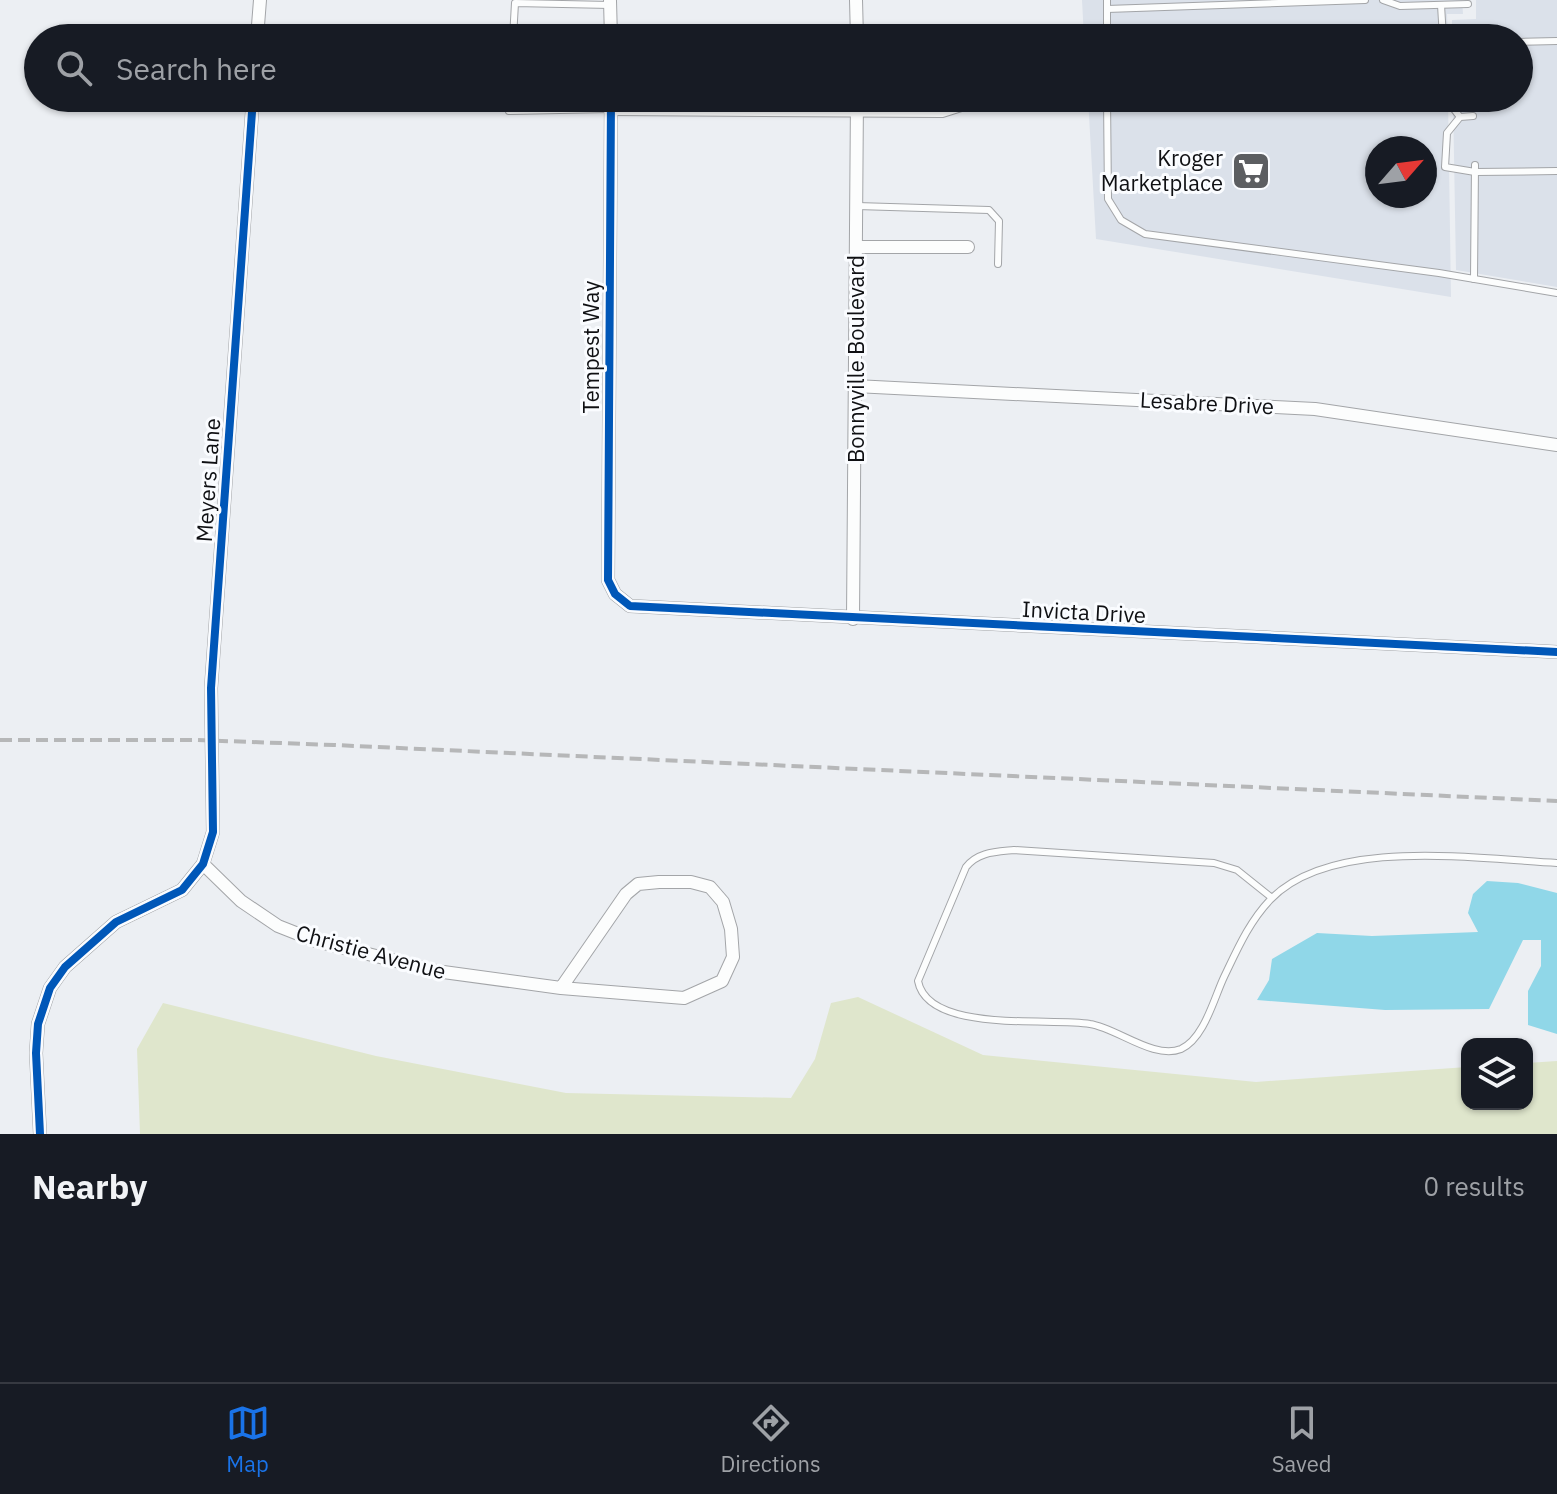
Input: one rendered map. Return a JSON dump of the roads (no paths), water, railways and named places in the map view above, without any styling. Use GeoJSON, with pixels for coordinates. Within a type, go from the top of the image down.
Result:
{"type":"FeatureCollection","features":[{"type":"Feature","properties":{"kind":"street"},"geometry":{"type":"LineString","coordinates":[[258,24],[260,0]]}},
{"type":"Feature","properties":{"kind":"street"},"geometry":{"type":"LineString","coordinates":[[856,0],[857,24]]}},
{"type":"Feature","properties":{"kind":"street"},"geometry":{"type":"LineString","coordinates":[[610,3],[611,24]]}},
{"type":"Feature","properties":{"kind":"street","name":"Meyers Lane"},"geometry":{"type":"LineString","coordinates":[[203,864],[213,832],[211,688],[252,112]]}},
{"type":"Feature","properties":{"kind":"street","name":"Tempest Way"},"geometry":{"type":"LineString","coordinates":[[611,112],[607,560],[608,580],[615,594]]}},
{"type":"Feature","properties":{"kind":"street","name":"Bonnyville Boulevard"},"geometry":{"type":"LineString","coordinates":[[853,619],[857,112]]}},
{"type":"Feature","properties":{"kind":"street"},"geometry":{"type":"LineString","coordinates":[[856,247],[968,247]]}},
{"type":"Feature","properties":{"kind":"street","name":"Lesabre Drive"},"geometry":{"type":"LineString","coordinates":[[855,386],[1315,409],[1557,445]]}},
{"type":"Feature","properties":{"kind":"street","name":"Invicta Drive"},"geometry":{"type":"LineString","coordinates":[[615,594],[630,606],[644,609],[1557,652]]}},
{"type":"Feature","properties":{"kind":"street"},"geometry":{"type":"LineString","coordinates":[[40,1134],[36,1053],[38,1024],[50,988],[65,967],[97,937],[116,922],[182,890],[203,864]]}},
{"type":"Feature","properties":{"kind":"street","name":"Christie Avenue"},"geometry":{"type":"LineString","coordinates":[[203,864],[263,918],[294,933],[436,971],[561,988],[684,998],[722,981],[733,957],[731,929],[723,902],[710,887],[691,882],[638,884],[626,894],[561,988]]}},
{"type":"Feature","properties":{"kind":"lane"},"geometry":{"type":"LineString","coordinates":[[1107,0],[1107,24]]}},
{"type":"Feature","properties":{"kind":"lane"},"geometry":{"type":"LineString","coordinates":[[1107,9],[1365,0]]}},
{"type":"Feature","properties":{"kind":"lane"},"geometry":{"type":"LineString","coordinates":[[1383,0],[1400,6],[1468,4]]}},
{"type":"Feature","properties":{"kind":"lane"},"geometry":{"type":"LineString","coordinates":[[514,24],[515,3],[610,3]]}},
{"type":"Feature","properties":{"kind":"lane"},"geometry":{"type":"LineString","coordinates":[[1441,5],[1442,24]]}},
{"type":"Feature","properties":{"kind":"lane"},"geometry":{"type":"LineString","coordinates":[[1533,42],[1557,41]]}},
{"type":"Feature","properties":{"kind":"lane"},"geometry":{"type":"LineString","coordinates":[[1107,112],[1108,199],[1121,220],[1145,234],[1557,293]]}},
{"type":"Feature","properties":{"kind":"lane"},"geometry":{"type":"LineString","coordinates":[[1456,112],[1460,117]]}},
{"type":"Feature","properties":{"kind":"lane"},"geometry":{"type":"LineString","coordinates":[[1473,116],[1460,117],[1447,133],[1445,167],[1557,171]]}},
{"type":"Feature","properties":{"kind":"lane"},"geometry":{"type":"LineString","coordinates":[[1474,279],[1475,168]]}},
{"type":"Feature","properties":{"kind":"lane"},"geometry":{"type":"LineString","coordinates":[[857,206],[981,207],[989,210],[999,221],[998,264]]}},
{"type":"Feature","properties":{"kind":"lane"},"geometry":{"type":"LineString","coordinates":[[1272,898],[1237,870],[1214,863],[1014,850],[991,852],[973,858],[966,867],[918,981],[920,991],[937,1006],[969,1017],[1090,1024],[1163,1052],[1182,1049],[1196,1036],[1244,935],[1272,898],[1304,878],[1344,861],[1374,856],[1557,863]]}},
{"type":"Feature","properties":{"kind":"water"},"geometry":{"type":"Polygon","coordinates":[[[1487,881],[1518,883],[1557,893],[1557,1034],[1528,1025],[1528,991],[1541,966],[1541,940],[1523,940],[1489,1009],[1385,1010],[1257,1000],[1269,980],[1272,959],[1317,933],[1372,936],[1478,932],[1468,913],[1473,894],[1487,881]]]}},
{"type":"Feature","properties":{"kind":"railway"},"geometry":{"type":"LineString","coordinates":[[0,740],[197,740],[334,745],[1557,801]]}},
{"type":"Feature","properties":{"kind":"place","name":"Kroger Marketplace"},"geometry":{"type":"Point","coordinates":[1251,171]}}]}
